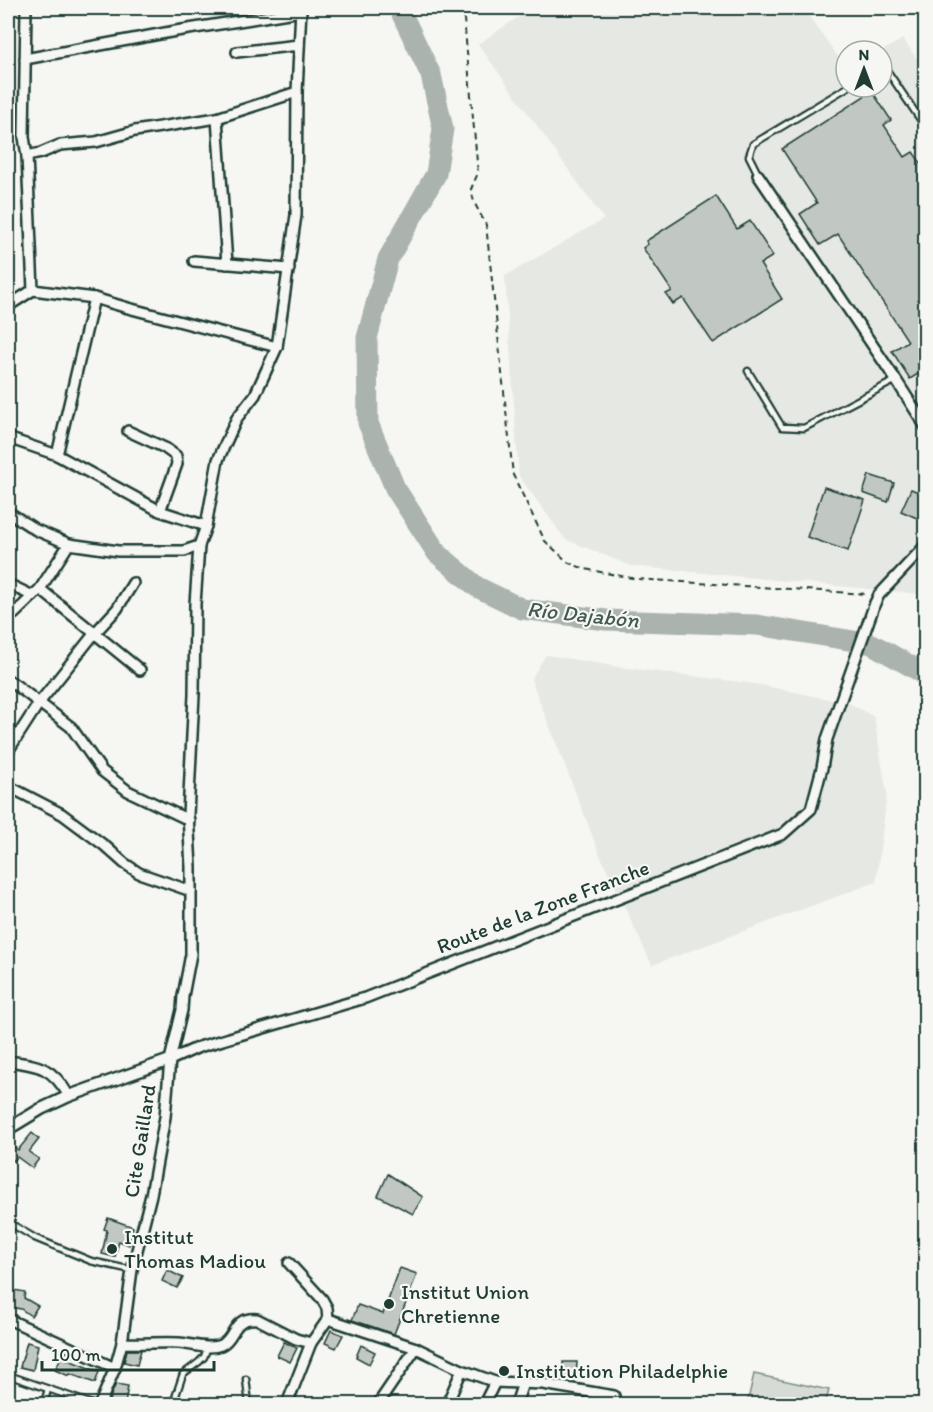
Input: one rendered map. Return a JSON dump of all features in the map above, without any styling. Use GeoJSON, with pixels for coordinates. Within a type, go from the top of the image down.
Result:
{"type":"FeatureCollection","features":[{"type":"Feature","properties":{"kind":"street"},"geometry":{"type":"LineString","coordinates":[[26,8],[24,137],[27,156],[33,290]]}},
{"type":"Feature","properties":{"kind":"street"},"geometry":{"type":"LineString","coordinates":[[25,59],[301,9]]}},
{"type":"Feature","properties":{"kind":"street","name":"Cite Gaillard"},"geometry":{"type":"LineString","coordinates":[[100,1404],[115,1368],[122,1343],[132,1270],[165,1117],[170,1060],[182,1010],[191,954],[189,820],[195,604],[200,546],[218,460],[237,418],[255,395],[277,347],[296,215],[297,92],[301,9]]}},
{"type":"Feature","properties":{"kind":"street"},"geometry":{"type":"LineString","coordinates":[[237,52],[299,45]]}},
{"type":"Feature","properties":{"kind":"street"},"geometry":{"type":"LineString","coordinates":[[27,156],[60,146],[96,142],[135,131],[217,118],[297,92]]}},
{"type":"Feature","properties":{"kind":"street"},"geometry":{"type":"LineString","coordinates":[[217,118],[227,264]]}},
{"type":"Feature","properties":{"kind":"street"},"geometry":{"type":"LineString","coordinates":[[758,175],[926,427]]}},
{"type":"Feature","properties":{"kind":"street"},"geometry":{"type":"LineString","coordinates":[[194,261],[289,268]]}},
{"type":"Feature","properties":{"kind":"street"},"geometry":{"type":"LineString","coordinates":[[8,306],[33,290],[94,298],[277,347]]}},
{"type":"Feature","properties":{"kind":"street"},"geometry":{"type":"LineString","coordinates":[[57,455],[94,298]]}},
{"type":"Feature","properties":{"kind":"street"},"geometry":{"type":"LineString","coordinates":[[128,431],[165,448],[176,456],[177,464],[160,511]]}},
{"type":"Feature","properties":{"kind":"street"},"geometry":{"type":"LineString","coordinates":[[8,438],[57,455],[160,511],[206,526]]}},
{"type":"Feature","properties":{"kind":"street"},"geometry":{"type":"LineString","coordinates":[[8,512],[36,530],[69,544],[118,551],[184,551],[200,546]]}},
{"type":"Feature","properties":{"kind":"street"},"geometry":{"type":"LineString","coordinates":[[14,614],[36,592],[69,544]]}},
{"type":"Feature","properties":{"kind":"street","name":"Route de la Zone Franche"},"geometry":{"type":"LineString","coordinates":[[8,1129],[41,1108],[69,1096],[170,1060],[199,1047],[365,998],[783,834],[811,809],[836,708],[877,599],[926,545]]}},
{"type":"Feature","properties":{"kind":"street"},"geometry":{"type":"LineString","coordinates":[[8,751],[39,703],[117,609],[133,583]]}},
{"type":"Feature","properties":{"kind":"street"},"geometry":{"type":"LineString","coordinates":[[8,584],[36,592],[140,670]]}},
{"type":"Feature","properties":{"kind":"street"},"geometry":{"type":"LineString","coordinates":[[8,680],[71,727],[102,771],[128,791],[189,820]]}},
{"type":"Feature","properties":{"kind":"street"},"geometry":{"type":"LineString","coordinates":[[8,786],[62,814],[139,873],[191,891]]}},
{"type":"Feature","properties":{"kind":"street"},"geometry":{"type":"LineString","coordinates":[[8,1061],[48,1070],[62,1083],[69,1096]]}},
{"type":"Feature","properties":{"kind":"street"},"geometry":{"type":"LineString","coordinates":[[287,1404],[311,1343],[328,1319],[327,1308],[322,1299],[289,1263]]}},
{"type":"Feature","properties":{"kind":"street"},"geometry":{"type":"LineString","coordinates":[[8,1319],[115,1368]]}},
{"type":"Feature","properties":{"kind":"street"},"geometry":{"type":"LineString","coordinates":[[122,1343],[178,1343],[208,1346],[222,1344],[242,1321],[256,1319],[296,1339],[311,1343]]}},
{"type":"Feature","properties":{"kind":"street"},"geometry":{"type":"LineString","coordinates":[[328,1319],[416,1348],[462,1370],[495,1382],[543,1384],[614,1395],[611,1404]]}},
{"type":"Feature","properties":{"kind":"street"},"geometry":{"type":"LineString","coordinates":[[378,1404],[416,1348]]}},
{"type":"Feature","properties":{"kind":"street"},"geometry":{"type":"LineString","coordinates":[[447,1404],[462,1370]]}},
{"type":"Feature","properties":{"kind":"street"},"geometry":{"type":"LineString","coordinates":[[484,1404],[495,1382]]}},
{"type":"Feature","properties":{"kind":"street"},"geometry":{"type":"LineString","coordinates":[[516,1404],[524,1383]]}},
{"type":"Feature","properties":{"kind":"lane"},"geometry":{"type":"LineString","coordinates":[[894,81],[926,128]]}},
{"type":"Feature","properties":{"kind":"lane"},"geometry":{"type":"LineString","coordinates":[[758,175],[749,156],[753,144],[834,95]]}},
{"type":"Feature","properties":{"kind":"lane"},"geometry":{"type":"LineString","coordinates":[[748,371],[782,427],[804,428],[896,380]]}},
{"type":"Feature","properties":{"kind":"lane"},"geometry":{"type":"LineString","coordinates":[[8,1222],[35,1238],[91,1261],[132,1270]]}},
{"type":"Feature","properties":{"kind":"lane"},"geometry":{"type":"LineString","coordinates":[[171,1404],[183,1374],[200,1362],[208,1346]]}},
{"type":"Feature","properties":{"kind":"lane"},"geometry":{"type":"LineString","coordinates":[[8,1375],[92,1404]]}},
{"type":"Feature","properties":{"kind":"lane"},"geometry":{"type":"LineString","coordinates":[[246,1379],[249,1404]]}},
{"type":"Feature","properties":{"kind":"lane"},"geometry":{"type":"LineString","coordinates":[[44,1404],[48,1389]]}},
{"type":"Feature","properties":{"kind":"path"},"geometry":{"type":"LineString","coordinates":[[463,8],[478,173],[471,189],[474,202],[486,225],[513,475],[545,541],[569,563],[585,569],[637,579],[877,599]]}},
{"type":"Feature","properties":{"kind":"shaded area"},"geometry":{"type":"Polygon","coordinates":[[[532,8],[803,8],[834,51],[834,99],[894,99],[894,44],[903,39],[926,72],[925,596],[631,566],[565,539],[519,476],[505,276],[604,219],[478,44],[532,8]]]}},
{"type":"Feature","properties":{"kind":"shaded area"},"geometry":{"type":"Polygon","coordinates":[[[546,655],[619,667],[756,684],[851,704],[874,717],[887,794],[876,882],[652,965],[600,855],[531,679],[546,655]]]}},
{"type":"Feature","properties":{"kind":"shaded area"},"geometry":{"type":"Polygon","coordinates":[[[754,1374],[829,1390],[825,1404],[747,1404],[754,1374]]]}},
{"type":"Feature","properties":{"kind":"building"},"geometry":{"type":"Polygon","coordinates":[[[860,99],[877,99],[891,120],[884,125],[905,157],[913,152],[926,170],[926,369],[910,379],[892,351],[908,341],[838,234],[820,245],[800,214],[817,203],[782,149],[860,99]]]}},
{"type":"Feature","properties":{"kind":"building"},"geometry":{"type":"Polygon","coordinates":[[[716,196],[737,229],[750,221],[773,256],[760,264],[782,299],[713,343],[683,298],[673,304],[666,294],[672,291],[643,248],[648,244],[646,241],[716,196]]]}},
{"type":"Feature","properties":{"kind":"building"},"geometry":{"type":"Polygon","coordinates":[[[869,475],[894,483],[888,502],[863,493],[869,475]]]}},
{"type":"Feature","properties":{"kind":"building"},"geometry":{"type":"Polygon","coordinates":[[[824,487],[865,500],[848,551],[807,537],[824,487]]]}},
{"type":"Feature","properties":{"kind":"building"},"geometry":{"type":"Polygon","coordinates":[[[911,489],[926,495],[926,522],[901,511],[911,489]]]}},
{"type":"Feature","properties":{"kind":"building"},"geometry":{"type":"Polygon","coordinates":[[[32,1133],[39,1139],[29,1152],[39,1159],[32,1168],[17,1157],[14,1161],[8,1156],[8,1142],[18,1150],[32,1133]]]}},
{"type":"Feature","properties":{"kind":"building"},"geometry":{"type":"Polygon","coordinates":[[[388,1174],[423,1197],[413,1214],[378,1196],[388,1174]]]}},
{"type":"Feature","properties":{"kind":"building"},"geometry":{"type":"Polygon","coordinates":[[[108,1218],[133,1227],[129,1245],[119,1241],[115,1257],[102,1254],[107,1230],[104,1229],[108,1218]]]}},
{"type":"Feature","properties":{"kind":"building"},"geometry":{"type":"Polygon","coordinates":[[[400,1268],[417,1274],[394,1334],[352,1320],[358,1305],[383,1314],[400,1268]]]}},
{"type":"Feature","properties":{"kind":"building"},"geometry":{"type":"Polygon","coordinates":[[[167,1270],[183,1278],[177,1288],[162,1281],[167,1270]]]}},
{"type":"Feature","properties":{"kind":"building"},"geometry":{"type":"Polygon","coordinates":[[[14,1290],[25,1292],[24,1298],[38,1306],[31,1316],[21,1309],[10,1307],[14,1290]]]}},
{"type":"Feature","properties":{"kind":"building"},"geometry":{"type":"Polygon","coordinates":[[[331,1330],[343,1335],[336,1348],[325,1343],[331,1330]]]}},
{"type":"Feature","properties":{"kind":"building"},"geometry":{"type":"Polygon","coordinates":[[[27,1342],[38,1345],[33,1370],[20,1367],[27,1342]]]}},
{"type":"Feature","properties":{"kind":"building"},"geometry":{"type":"Polygon","coordinates":[[[284,1342],[297,1348],[290,1362],[277,1356],[284,1342]]]}},
{"type":"Feature","properties":{"kind":"building"},"geometry":{"type":"Polygon","coordinates":[[[361,1345],[375,1352],[369,1364],[356,1357],[361,1345]]]}},
{"type":"Feature","properties":{"kind":"building"},"geometry":{"type":"Polygon","coordinates":[[[127,1350],[141,1350],[137,1365],[124,1362],[127,1350]]]}},
{"type":"Feature","properties":{"kind":"building"},"geometry":{"type":"Polygon","coordinates":[[[61,1357],[99,1372],[95,1383],[55,1370],[61,1357]]]}},
{"type":"Feature","properties":{"kind":"building"},"geometry":{"type":"Polygon","coordinates":[[[563,1362],[577,1362],[576,1378],[563,1377],[563,1362]]]}},
{"type":"Feature","properties":{"kind":"building"},"geometry":{"type":"Polygon","coordinates":[[[116,1384],[128,1386],[125,1404],[110,1404],[116,1384]]]}},
{"type":"Feature","properties":{"kind":"waterway","name":"Río Dajabón"},"geometry":{"type":"LineString","coordinates":[[399,8],[431,75],[443,129],[436,174],[388,259],[367,338],[368,423],[395,488],[437,553],[477,587],[522,609],[606,620],[757,625],[872,644],[923,673],[926,678]]}},
{"type":"Feature","properties":{"kind":"place","name":"Institut Thomas Madiou"},"geometry":{"type":"Point","coordinates":[112,1249]}},
{"type":"Feature","properties":{"kind":"place","name":"Institut Union Chretienne"},"geometry":{"type":"Point","coordinates":[389,1304]}},
{"type":"Feature","properties":{"kind":"place","name":"Institution Philadelphie"},"geometry":{"type":"Point","coordinates":[504,1371]}}]}
